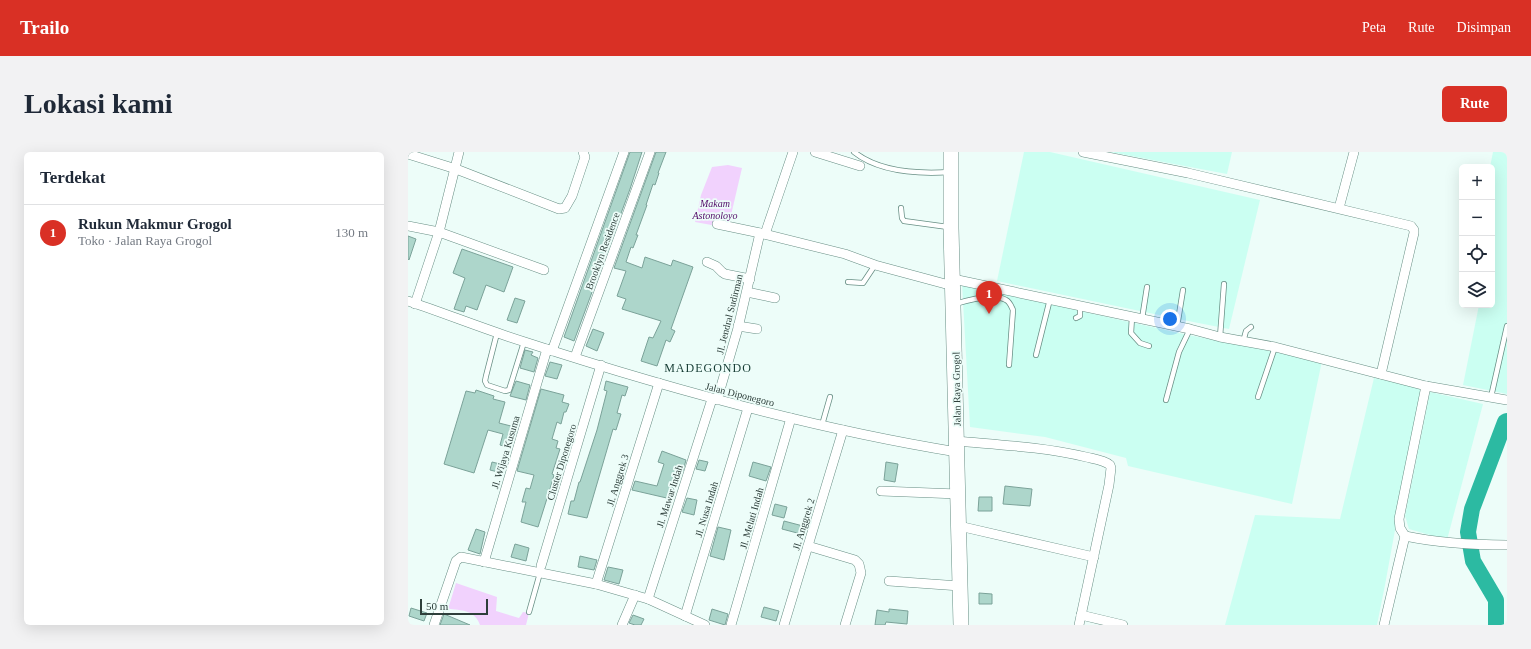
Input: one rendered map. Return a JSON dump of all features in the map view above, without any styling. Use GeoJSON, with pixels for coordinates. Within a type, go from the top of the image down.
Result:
{"type":"FeatureCollection","features":[{"type":"Feature","properties":{"kind":"main road","name":"Jalan Raya Grogol"},"geometry":{"type":"LineString","coordinates":[[951,152],[961,625]]}},
{"type":"Feature","properties":{"kind":"street"},"geometry":{"type":"LineString","coordinates":[[411,302],[439,232],[456,169],[459,152]]}},
{"type":"Feature","properties":{"kind":"street"},"geometry":{"type":"LineString","coordinates":[[408,154],[456,169],[559,209],[565,208],[572,196],[585,157],[583,152]]}},
{"type":"Feature","properties":{"kind":"street","name":"Jl. Wijaya Kusuma"},"geometry":{"type":"LineString","coordinates":[[484,562],[550,350],[624,152]]}},
{"type":"Feature","properties":{"kind":"street","name":"Brooklyn Residence"},"geometry":{"type":"LineString","coordinates":[[575,357],[650,152]]}},
{"type":"Feature","properties":{"kind":"street","name":"Jl. Jendral Sudirman"},"geometry":{"type":"LineString","coordinates":[[714,400],[738,326],[763,233],[793,152]]}},
{"type":"Feature","properties":{"kind":"street"},"geometry":{"type":"LineString","coordinates":[[815,152],[860,166]]}},
{"type":"Feature","properties":{"kind":"street"},"geometry":{"type":"LineString","coordinates":[[1083,152],[1339,208],[1411,226],[1414,230],[1381,374]]}},
{"type":"Feature","properties":{"kind":"street"},"geometry":{"type":"LineString","coordinates":[[1339,208],[1354,152]]}},
{"type":"Feature","properties":{"kind":"street"},"geometry":{"type":"LineString","coordinates":[[716,224],[763,233],[845,254],[875,265],[953,282],[1050,299],[1243,342],[1275,347],[1426,386],[1507,400]]}},
{"type":"Feature","properties":{"kind":"street"},"geometry":{"type":"LineString","coordinates":[[408,226],[439,232],[544,270]]}},
{"type":"Feature","properties":{"kind":"street"},"geometry":{"type":"LineString","coordinates":[[707,262],[716,266],[725,274],[750,278]]}},
{"type":"Feature","properties":{"kind":"street"},"geometry":{"type":"LineString","coordinates":[[747,292],[775,298]]}},
{"type":"Feature","properties":{"kind":"street","name":"Jalan Diponegoro"},"geometry":{"type":"LineString","coordinates":[[411,302],[497,333],[550,350],[714,400],[791,418],[893,441],[957,447],[1028,447],[1068,453],[1108,463],[1111,468],[1079,625]]}},
{"type":"Feature","properties":{"kind":"street"},"geometry":{"type":"LineString","coordinates":[[738,326],[757,329]]}},
{"type":"Feature","properties":{"kind":"street","name":"Cluster Diponegoro"},"geometry":{"type":"LineString","coordinates":[[541,569],[601,365]]}},
{"type":"Feature","properties":{"kind":"street","name":"Jl. Anggrek 3"},"geometry":{"type":"LineString","coordinates":[[596,584],[659,383]]}},
{"type":"Feature","properties":{"kind":"street"},"geometry":{"type":"LineString","coordinates":[[1384,625],[1405,536],[1400,528],[1399,519],[1426,386]]}},
{"type":"Feature","properties":{"kind":"street","name":"Jl. Mawar Indah"},"geometry":{"type":"LineString","coordinates":[[648,599],[714,400]]}},
{"type":"Feature","properties":{"kind":"street","name":"Jl. Nusa Indah"},"geometry":{"type":"LineString","coordinates":[[685,616],[748,408]]}},
{"type":"Feature","properties":{"kind":"street","name":"Jl. Melati Indah"},"geometry":{"type":"LineString","coordinates":[[731,625],[791,418]]}},
{"type":"Feature","properties":{"kind":"street","name":"Jl. Anggrek 2"},"geometry":{"type":"LineString","coordinates":[[784,625],[843,430]]}},
{"type":"Feature","properties":{"kind":"street"},"geometry":{"type":"LineString","coordinates":[[880,491],[958,494]]}},
{"type":"Feature","properties":{"kind":"street"},"geometry":{"type":"LineString","coordinates":[[959,526],[1094,557]]}},
{"type":"Feature","properties":{"kind":"street"},"geometry":{"type":"LineString","coordinates":[[1405,536],[1423,540],[1465,544],[1507,545]]}},
{"type":"Feature","properties":{"kind":"street"},"geometry":{"type":"LineString","coordinates":[[808,546],[855,560],[859,564],[861,573],[845,625]]}},
{"type":"Feature","properties":{"kind":"street"},"geometry":{"type":"LineString","coordinates":[[434,625],[456,561],[461,557],[484,562],[541,569],[596,584],[648,599],[705,625]]}},
{"type":"Feature","properties":{"kind":"street"},"geometry":{"type":"LineString","coordinates":[[889,581],[960,586]]}},
{"type":"Feature","properties":{"kind":"street"},"geometry":{"type":"LineString","coordinates":[[622,625],[635,595]]}},
{"type":"Feature","properties":{"kind":"street"},"geometry":{"type":"LineString","coordinates":[[1081,615],[1123,625]]}},
{"type":"Feature","properties":{"kind":"lane"},"geometry":{"type":"LineString","coordinates":[[854,152],[877,164],[899,170],[938,173],[952,172]]}},
{"type":"Feature","properties":{"kind":"lane"},"geometry":{"type":"LineString","coordinates":[[901,208],[902,218],[904,221],[952,228]]}},
{"type":"Feature","properties":{"kind":"lane"},"geometry":{"type":"LineString","coordinates":[[848,282],[863,283],[875,265]]}},
{"type":"Feature","properties":{"kind":"lane"},"geometry":{"type":"LineString","coordinates":[[1220,337],[1224,284]]}},
{"type":"Feature","properties":{"kind":"lane"},"geometry":{"type":"LineString","coordinates":[[1142,319],[1147,287]]}},
{"type":"Feature","properties":{"kind":"lane"},"geometry":{"type":"LineString","coordinates":[[1177,327],[1183,290]]}},
{"type":"Feature","properties":{"kind":"lane"},"geometry":{"type":"LineString","coordinates":[[954,304],[983,298],[999,298],[1009,302],[1013,310],[1009,365]]}},
{"type":"Feature","properties":{"kind":"lane"},"geometry":{"type":"LineString","coordinates":[[1036,356],[1050,299]]}},
{"type":"Feature","properties":{"kind":"lane"},"geometry":{"type":"LineString","coordinates":[[1076,318],[1079,317],[1080,306]]}},
{"type":"Feature","properties":{"kind":"lane"},"geometry":{"type":"LineString","coordinates":[[1132,317],[1130,333],[1140,343],[1149,346]]}},
{"type":"Feature","properties":{"kind":"lane"},"geometry":{"type":"LineString","coordinates":[[1491,397],[1507,326]]}},
{"type":"Feature","properties":{"kind":"lane"},"geometry":{"type":"LineString","coordinates":[[1243,342],[1246,331],[1251,328]]}},
{"type":"Feature","properties":{"kind":"lane"},"geometry":{"type":"LineString","coordinates":[[1166,400],[1179,352],[1190,329]]}},
{"type":"Feature","properties":{"kind":"lane"},"geometry":{"type":"LineString","coordinates":[[497,333],[485,381],[487,385],[505,391],[509,390],[524,342]]}},
{"type":"Feature","properties":{"kind":"lane"},"geometry":{"type":"LineString","coordinates":[[1258,397],[1275,347]]}},
{"type":"Feature","properties":{"kind":"lane"},"geometry":{"type":"LineString","coordinates":[[822,425],[830,397]]}},
{"type":"Feature","properties":{"kind":"lane"},"geometry":{"type":"LineString","coordinates":[[529,612],[541,569]]}},
{"type":"Feature","properties":{"kind":"shaded area"},"geometry":{"type":"Polygon","coordinates":[[[1024,152],[1050,152],[1260,200],[1229,329],[997,281],[1024,152]]]}},
{"type":"Feature","properties":{"kind":"shaded area"},"geometry":{"type":"Polygon","coordinates":[[[1110,152],[1232,152],[1227,174],[1110,152]]]}},
{"type":"Feature","properties":{"kind":"shaded area"},"geometry":{"type":"Polygon","coordinates":[[[1493,152],[1507,152],[1507,394],[1463,385],[1478,308],[1495,308],[1495,164],[1491,164],[1493,152]]]}},
{"type":"Feature","properties":{"kind":"shaded area"},"geometry":{"type":"Polygon","coordinates":[[[962,283],[1188,335],[1322,361],[1292,504],[1128,466],[1126,458],[1045,437],[970,427],[962,283]]]}},
{"type":"Feature","properties":{"kind":"shaded area"},"geometry":{"type":"Polygon","coordinates":[[[1374,378],[1421,388],[1377,625],[1225,625],[1255,515],[1340,519],[1374,378]]]}},
{"type":"Feature","properties":{"kind":"shaded area"},"geometry":{"type":"Polygon","coordinates":[[[1430,392],[1483,404],[1447,540],[1409,529],[1405,516],[1430,392]]]}},
{"type":"Feature","properties":{"kind":"green space","name":"Makam Astonoloyo"},"geometry":{"type":"Polygon","coordinates":[[[728,165],[742,168],[728,228],[695,222],[701,195],[712,167],[728,165]]]}},
{"type":"Feature","properties":{"kind":"green space"},"geometry":{"type":"Polygon","coordinates":[[[456,583],[497,597],[496,611],[519,618],[523,612],[529,613],[526,625],[480,625],[475,616],[467,612],[448,609],[456,583]]]}},
{"type":"Feature","properties":{"kind":"building"},"geometry":{"type":"Polygon","coordinates":[[[630,152],[642,152],[630,189],[574,341],[564,337],[630,152]]]}},
{"type":"Feature","properties":{"kind":"building"},"geometry":{"type":"Polygon","coordinates":[[[656,152],[666,152],[655,185],[653,184],[636,235],[638,235],[633,248],[631,247],[626,262],[642,268],[645,257],[671,266],[673,260],[693,267],[671,329],[675,331],[670,342],[666,340],[657,366],[641,361],[649,337],[653,338],[661,321],[622,309],[626,299],[617,296],[626,271],[614,268],[656,152]]]}},
{"type":"Feature","properties":{"kind":"building"},"geometry":{"type":"Polygon","coordinates":[[[408,236],[416,239],[409,260],[408,259],[408,236]]]}},
{"type":"Feature","properties":{"kind":"building"},"geometry":{"type":"Polygon","coordinates":[[[462,249],[513,267],[504,292],[486,285],[477,310],[466,306],[464,312],[454,309],[465,278],[453,273],[462,249]]]}},
{"type":"Feature","properties":{"kind":"building"},"geometry":{"type":"Polygon","coordinates":[[[515,298],[525,301],[517,323],[507,320],[515,298]]]}},
{"type":"Feature","properties":{"kind":"building"},"geometry":{"type":"Polygon","coordinates":[[[593,329],[604,333],[597,351],[586,346],[593,329]]]}},
{"type":"Feature","properties":{"kind":"building"},"geometry":{"type":"Polygon","coordinates":[[[525,350],[533,352],[531,355],[538,358],[534,372],[520,368],[525,350]]]}},
{"type":"Feature","properties":{"kind":"building"},"geometry":{"type":"Polygon","coordinates":[[[550,362],[562,365],[557,379],[545,376],[550,362]]]}},
{"type":"Feature","properties":{"kind":"building"},"geometry":{"type":"Polygon","coordinates":[[[516,381],[530,385],[526,400],[510,396],[516,381]]]}},
{"type":"Feature","properties":{"kind":"building"},"geometry":{"type":"Polygon","coordinates":[[[606,381],[628,387],[625,396],[622,395],[617,413],[621,414],[616,430],[613,429],[587,518],[568,514],[571,501],[574,501],[597,430],[607,391],[604,390],[606,381]]]}},
{"type":"Feature","properties":{"kind":"building"},"geometry":{"type":"Polygon","coordinates":[[[541,389],[564,395],[562,402],[569,404],[566,412],[564,412],[561,424],[557,422],[552,439],[558,441],[556,448],[560,449],[552,474],[554,475],[538,527],[521,522],[526,502],[522,502],[526,488],[530,489],[534,475],[517,471],[541,389]]]}},
{"type":"Feature","properties":{"kind":"building"},"geometry":{"type":"Polygon","coordinates":[[[476,390],[494,396],[493,399],[505,402],[499,423],[511,426],[510,431],[516,433],[511,448],[500,445],[503,434],[488,430],[474,473],[444,464],[466,391],[475,393],[476,390]]]}},
{"type":"Feature","properties":{"kind":"building"},"geometry":{"type":"Polygon","coordinates":[[[662,451],[686,460],[683,471],[678,469],[672,488],[674,489],[671,499],[632,490],[635,481],[657,486],[664,464],[658,462],[662,451]]]}},
{"type":"Feature","properties":{"kind":"building"},"geometry":{"type":"Polygon","coordinates":[[[699,460],[708,462],[705,471],[696,469],[699,460]]]}},
{"type":"Feature","properties":{"kind":"building"},"geometry":{"type":"Polygon","coordinates":[[[492,462],[504,465],[502,473],[490,470],[492,462]]]}},
{"type":"Feature","properties":{"kind":"building"},"geometry":{"type":"Polygon","coordinates":[[[753,462],[771,467],[766,481],[749,476],[753,462]]]}},
{"type":"Feature","properties":{"kind":"building"},"geometry":{"type":"Polygon","coordinates":[[[886,462],[898,464],[895,482],[884,480],[886,462]]]}},
{"type":"Feature","properties":{"kind":"building"},"geometry":{"type":"Polygon","coordinates":[[[1005,486],[1032,489],[1030,506],[1003,504],[1005,486]]]}},
{"type":"Feature","properties":{"kind":"building"},"geometry":{"type":"Polygon","coordinates":[[[979,497],[992,497],[992,511],[978,511],[979,497]]]}},
{"type":"Feature","properties":{"kind":"building"},"geometry":{"type":"Polygon","coordinates":[[[687,498],[697,500],[694,515],[682,512],[687,498]]]}},
{"type":"Feature","properties":{"kind":"building"},"geometry":{"type":"Polygon","coordinates":[[[775,504],[787,507],[784,518],[772,515],[775,504]]]}},
{"type":"Feature","properties":{"kind":"building"},"geometry":{"type":"Polygon","coordinates":[[[784,521],[803,526],[801,534],[782,529],[784,521]]]}},
{"type":"Feature","properties":{"kind":"building"},"geometry":{"type":"Polygon","coordinates":[[[718,527],[731,530],[724,560],[710,556],[718,527]]]}},
{"type":"Feature","properties":{"kind":"building"},"geometry":{"type":"Polygon","coordinates":[[[476,529],[485,532],[480,554],[468,550],[476,529]]]}},
{"type":"Feature","properties":{"kind":"building"},"geometry":{"type":"Polygon","coordinates":[[[515,544],[529,548],[526,561],[511,557],[515,544]]]}},
{"type":"Feature","properties":{"kind":"building"},"geometry":{"type":"Polygon","coordinates":[[[580,556],[597,560],[594,570],[578,567],[580,556]]]}},
{"type":"Feature","properties":{"kind":"building"},"geometry":{"type":"Polygon","coordinates":[[[608,567],[623,570],[619,584],[604,580],[608,567]]]}},
{"type":"Feature","properties":{"kind":"building"},"geometry":{"type":"Polygon","coordinates":[[[979,593],[992,594],[992,604],[979,604],[979,593]]]}},
{"type":"Feature","properties":{"kind":"building"},"geometry":{"type":"Polygon","coordinates":[[[764,607],[779,611],[776,621],[761,617],[764,607]]]}},
{"type":"Feature","properties":{"kind":"building"},"geometry":{"type":"Polygon","coordinates":[[[411,608],[427,613],[424,621],[409,616],[411,608]]]}},
{"type":"Feature","properties":{"kind":"building"},"geometry":{"type":"Polygon","coordinates":[[[712,609],[728,614],[725,625],[709,620],[712,609]]]}},
{"type":"Feature","properties":{"kind":"building"},"geometry":{"type":"Polygon","coordinates":[[[889,609],[908,611],[907,624],[886,622],[885,625],[875,625],[877,610],[889,612],[889,609]]]}},
{"type":"Feature","properties":{"kind":"building"},"geometry":{"type":"Polygon","coordinates":[[[444,614],[470,625],[440,625],[444,614]]]}},
{"type":"Feature","properties":{"kind":"building"},"geometry":{"type":"Polygon","coordinates":[[[633,615],[644,619],[641,625],[629,623],[633,615]]]}},
{"type":"Feature","properties":{"kind":"waterway"},"geometry":{"type":"LineString","coordinates":[[1496,625],[1496,600],[1473,561],[1468,532],[1472,509],[1505,422],[1507,421]]}},
{"type":"Feature","properties":{"kind":"place","name":"Rukun Makmur Grogol"},"geometry":{"type":"Point","coordinates":[989,314]}},
{"type":"Feature","properties":{"kind":"district","name":"MADEGONDO"},"geometry":{"type":"Point","coordinates":[708,368]}}]}
